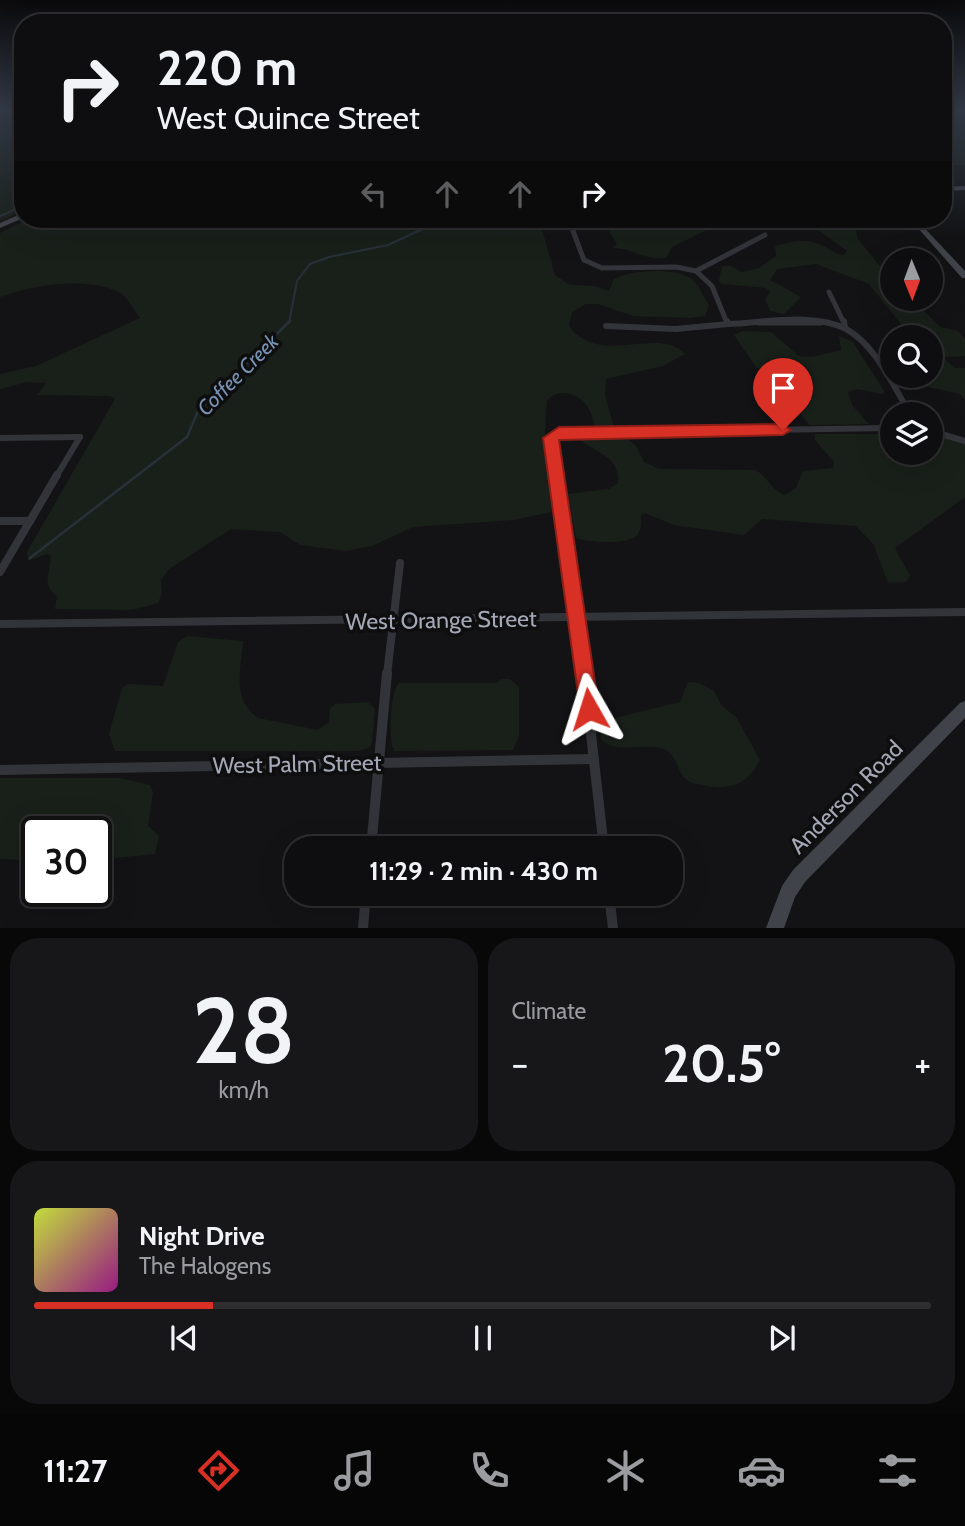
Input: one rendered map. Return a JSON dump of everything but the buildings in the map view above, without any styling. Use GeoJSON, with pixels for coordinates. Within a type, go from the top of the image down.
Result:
{"type":"FeatureCollection","features":[{"type":"Feature","properties":{"kind":"street"},"geometry":{"type":"LineString","coordinates":[[573,228],[584,260],[602,268],[676,268],[696,271],[712,286],[728,324]]}},
{"type":"Feature","properties":{"kind":"street"},"geometry":{"type":"LineString","coordinates":[[921,228],[965,276]]}},
{"type":"Feature","properties":{"kind":"street"},"geometry":{"type":"LineString","coordinates":[[696,271],[765,235]]}},
{"type":"Feature","properties":{"kind":"street"},"geometry":{"type":"LineString","coordinates":[[829,292],[844,317],[845,328]]}},
{"type":"Feature","properties":{"kind":"street"},"geometry":{"type":"LineString","coordinates":[[606,326],[676,329],[728,324],[819,323],[845,328],[864,345],[902,402]]}},
{"type":"Feature","properties":{"kind":"street"},"geometry":{"type":"LineString","coordinates":[[603,836],[577,619],[551,438],[559,433],[880,428]]}},
{"type":"Feature","properties":{"kind":"street"},"geometry":{"type":"LineString","coordinates":[[943,435],[965,441]]}},
{"type":"Feature","properties":{"kind":"street"},"geometry":{"type":"LineString","coordinates":[[0,438],[80,437],[0,572]]}},
{"type":"Feature","properties":{"kind":"street"},"geometry":{"type":"LineString","coordinates":[[0,522],[30,521]]}},
{"type":"Feature","properties":{"kind":"street"},"geometry":{"type":"LineString","coordinates":[[372,836],[391,621],[400,563]]}},
{"type":"Feature","properties":{"kind":"street","name":"West Orange Street"},"geometry":{"type":"LineString","coordinates":[[0,624],[577,619],[965,612]]}},
{"type":"Feature","properties":{"kind":"street","name":"Anderson Road"},"geometry":{"type":"LineString","coordinates":[[775,928],[788,892],[799,876],[965,708]]}},
{"type":"Feature","properties":{"kind":"street","name":"West Palm Street"},"geometry":{"type":"LineString","coordinates":[[0,771],[594,759]]}},
{"type":"Feature","properties":{"kind":"street"},"geometry":{"type":"LineString","coordinates":[[363,928],[365,906]]}},
{"type":"Feature","properties":{"kind":"street"},"geometry":{"type":"LineString","coordinates":[[610,906],[613,928]]}},
{"type":"Feature","properties":{"kind":"shaded area"},"geometry":{"type":"Polygon","coordinates":[[[0,152],[14,152],[14,214],[0,221],[0,152]]]}},
{"type":"Feature","properties":{"kind":"shaded area"},"geometry":{"type":"Polygon","coordinates":[[[952,152],[965,152],[965,165],[952,165],[952,152]]]}},
{"type":"Feature","properties":{"kind":"shaded area"},"geometry":{"type":"Polygon","coordinates":[[[14,226],[542,228],[555,275],[570,285],[594,286],[609,291],[614,279],[621,276],[652,271],[674,272],[693,280],[709,305],[705,316],[689,318],[633,316],[598,304],[586,304],[572,312],[569,326],[582,338],[596,344],[612,346],[660,343],[674,346],[685,354],[663,366],[606,379],[605,395],[614,428],[612,430],[596,428],[587,406],[573,395],[556,394],[547,401],[544,446],[552,512],[513,520],[413,527],[372,546],[346,551],[300,545],[280,532],[231,529],[169,569],[161,580],[162,593],[158,603],[132,610],[55,609],[57,596],[48,583],[51,556],[47,554],[28,561],[27,552],[115,399],[110,396],[37,395],[46,383],[27,382],[0,389],[0,374],[36,366],[140,318],[119,292],[91,284],[43,286],[0,297],[0,233],[14,226]]]}},
{"type":"Feature","properties":{"kind":"shaded area"},"geometry":{"type":"Polygon","coordinates":[[[611,228],[711,228],[672,247],[666,258],[612,248],[617,244],[609,231],[611,228]]]}},
{"type":"Feature","properties":{"kind":"shaded area"},"geometry":{"type":"Polygon","coordinates":[[[815,228],[856,228],[858,239],[880,266],[880,298],[869,284],[816,264],[777,269],[770,280],[801,297],[784,314],[770,311],[765,299],[770,292],[766,288],[722,284],[719,281],[722,266],[730,266],[742,272],[759,268],[776,256],[775,246],[796,241],[820,244],[843,255],[847,251],[815,228]]]}},
{"type":"Feature","properties":{"kind":"shaded area"},"geometry":{"type":"Polygon","coordinates":[[[891,312],[925,312],[938,325],[902,325],[891,312]]]}},
{"type":"Feature","properties":{"kind":"shaded area"},"geometry":{"type":"Polygon","coordinates":[[[943,328],[958,331],[965,339],[965,356],[944,357],[954,368],[965,368],[965,400],[960,394],[933,388],[943,388],[943,328]]]}},
{"type":"Feature","properties":{"kind":"shaded area"},"geometry":{"type":"Polygon","coordinates":[[[743,331],[771,332],[799,356],[812,357],[841,350],[839,336],[853,342],[884,391],[883,394],[857,389],[848,392],[852,405],[869,424],[810,425],[800,414],[791,389],[756,367],[734,335],[743,331]]]}},
{"type":"Feature","properties":{"kind":"shaded area"},"geometry":{"type":"Polygon","coordinates":[[[815,434],[880,434],[880,465],[943,465],[943,437],[965,443],[965,497],[895,548],[910,576],[906,582],[888,583],[874,545],[856,526],[762,519],[744,535],[674,525],[645,513],[641,515],[639,533],[629,540],[606,542],[576,538],[568,494],[609,489],[618,483],[618,474],[610,460],[578,438],[629,440],[636,446],[644,462],[659,469],[755,470],[785,495],[796,488],[803,471],[833,468],[834,462],[815,440],[815,434]]]}},
{"type":"Feature","properties":{"kind":"shaded area"},"geometry":{"type":"Polygon","coordinates":[[[187,636],[243,641],[241,693],[244,702],[258,718],[318,730],[329,722],[330,709],[335,704],[368,702],[375,709],[369,748],[358,751],[115,751],[109,734],[122,688],[128,684],[163,686],[178,642],[187,636]]]}},
{"type":"Feature","properties":{"kind":"shaded area"},"geometry":{"type":"Polygon","coordinates":[[[502,679],[510,679],[519,687],[519,736],[513,750],[394,751],[391,716],[399,683],[496,683],[502,679]]]}},
{"type":"Feature","properties":{"kind":"shaded area"},"geometry":{"type":"Polygon","coordinates":[[[688,682],[699,683],[714,691],[722,706],[736,717],[760,760],[750,775],[738,784],[716,787],[693,783],[683,776],[671,754],[664,749],[614,746],[601,739],[601,725],[611,719],[680,702],[688,682]]]}},
{"type":"Feature","properties":{"kind":"shaded area"},"geometry":{"type":"Polygon","coordinates":[[[0,778],[119,778],[150,785],[153,792],[148,826],[159,836],[155,854],[112,858],[112,816],[21,816],[21,860],[0,859],[0,778]]]}},
{"type":"Feature","properties":{"kind":"waterway"},"geometry":{"type":"LineString","coordinates":[[0,216],[14,210]]}},
{"type":"Feature","properties":{"kind":"waterway","name":"Coffee Creek"},"geometry":{"type":"LineString","coordinates":[[289,322],[297,281],[310,264],[329,257],[388,245],[425,228]]}},
{"type":"Feature","properties":{"kind":"waterway","name":"Coffee Creek"},"geometry":{"type":"LineString","coordinates":[[30,558],[187,437],[198,411],[289,322]]}},
{"type":"Feature","properties":{"kind":"route"},"geometry":{"type":"LineString","coordinates":[[589,709],[551,438],[559,433],[783,430]]}}]}
